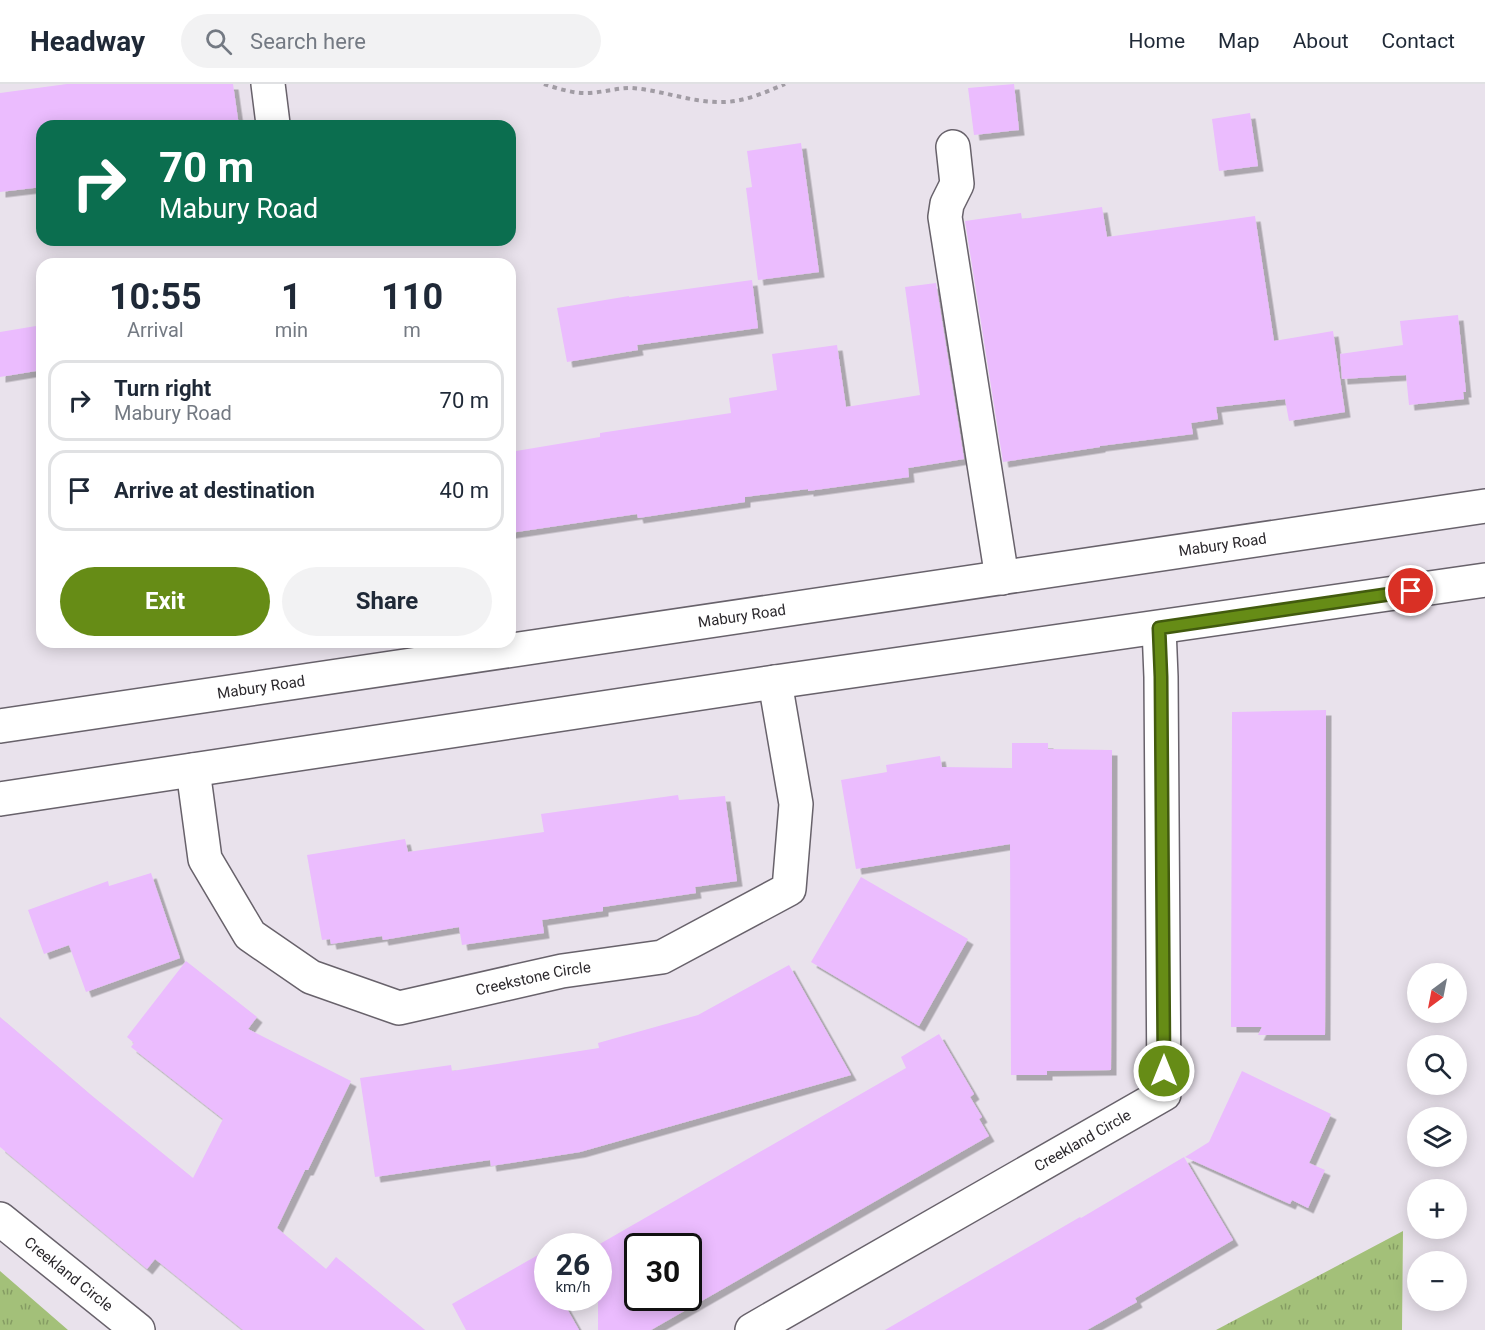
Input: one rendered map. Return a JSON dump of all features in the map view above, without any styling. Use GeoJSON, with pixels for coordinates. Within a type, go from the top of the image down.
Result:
{"type":"FeatureCollection","features":[{"type":"Feature","properties":{"kind":"main road"},"geometry":{"type":"LineString","coordinates":[[267,84],[272,120]]}},
{"type":"Feature","properties":{"kind":"main road"},"geometry":{"type":"LineString","coordinates":[[953,147],[957,184],[947,204],[945,217],[1002,578]]}},
{"type":"Feature","properties":{"kind":"main road","name":"Mabury Road"},"geometry":{"type":"LineString","coordinates":[[0,726],[1485,506]]}},
{"type":"Feature","properties":{"kind":"main road"},"geometry":{"type":"LineString","coordinates":[[0,799],[775,682],[1485,580]]}},
{"type":"Feature","properties":{"kind":"main road","name":"Creekland Circle"},"geometry":{"type":"LineString","coordinates":[[752,1330],[1164,1094],[1159,628]]}},
{"type":"Feature","properties":{"kind":"main road","name":"Creekstone Circle"},"geometry":{"type":"LineString","coordinates":[[193,770],[205,859],[250,935],[311,977],[399,1008],[562,971],[662,957],[789,889],[796,804],[775,682]]}},
{"type":"Feature","properties":{"kind":"main road"},"geometry":{"type":"LineString","coordinates":[[0,743],[32,721]]}},
{"type":"Feature","properties":{"kind":"main road","name":"Creekland Circle"},"geometry":{"type":"LineString","coordinates":[[0,1219],[138,1330]]}},
{"type":"Feature","properties":{"kind":"path"},"geometry":{"type":"LineString","coordinates":[[544,84],[562,90],[589,93],[614,88],[634,88],[678,97],[724,102],[752,97],[785,84]]}},
{"type":"Feature","properties":{"kind":"green space"},"geometry":{"type":"Polygon","coordinates":[[[1403,1231],[1402,1330],[1216,1330],[1403,1231]]]}},
{"type":"Feature","properties":{"kind":"green space"},"geometry":{"type":"Polygon","coordinates":[[[0,1271],[68,1330],[0,1330],[0,1271]]]}},
{"type":"Feature","properties":{"kind":"building"},"geometry":{"type":"Polygon","coordinates":[[[67,84],[233,84],[238,120],[36,120],[36,188],[0,192],[0,93],[67,84]]]}},
{"type":"Feature","properties":{"kind":"building"},"geometry":{"type":"Polygon","coordinates":[[[1014,84],[1019,130],[974,135],[968,88],[1014,84]]]}},
{"type":"Feature","properties":{"kind":"building"},"geometry":{"type":"Polygon","coordinates":[[[1250,113],[1258,166],[1219,171],[1212,119],[1250,113]]]}},
{"type":"Feature","properties":{"kind":"building"},"geometry":{"type":"Polygon","coordinates":[[[801,143],[819,272],[758,280],[746,188],[752,187],[747,151],[801,143]]]}},
{"type":"Feature","properties":{"kind":"building"},"geometry":{"type":"Polygon","coordinates":[[[1102,207],[1107,237],[1255,216],[1274,341],[1333,331],[1345,412],[1289,421],[1285,399],[1216,407],[1218,419],[1191,423],[1193,434],[1003,462],[965,221],[1021,213],[1022,219],[1102,207]]]}},
{"type":"Feature","properties":{"kind":"building"},"geometry":{"type":"Polygon","coordinates":[[[752,280],[758,328],[637,345],[638,350],[567,362],[557,308],[752,280]]]}},
{"type":"Feature","properties":{"kind":"building"},"geometry":{"type":"Polygon","coordinates":[[[936,283],[964,459],[908,468],[909,477],[745,497],[745,502],[638,518],[637,514],[516,532],[516,451],[600,437],[600,433],[731,413],[729,398],[777,390],[772,354],[837,345],[846,407],[920,395],[905,287],[936,283]]]}},
{"type":"Feature","properties":{"kind":"building"},"geometry":{"type":"Polygon","coordinates":[[[1458,315],[1466,392],[1463,392],[1464,399],[1409,405],[1406,375],[1342,379],[1340,354],[1403,345],[1400,321],[1458,315]]]}},
{"type":"Feature","properties":{"kind":"building"},"geometry":{"type":"Polygon","coordinates":[[[36,326],[36,371],[0,377],[0,332],[36,326]]]}},
{"type":"Feature","properties":{"kind":"building"},"geometry":{"type":"Polygon","coordinates":[[[1326,710],[1325,1035],[1258,1035],[1262,1027],[1231,1027],[1232,712],[1326,710]]]}},
{"type":"Feature","properties":{"kind":"building"},"geometry":{"type":"Polygon","coordinates":[[[1012,743],[1048,743],[1048,749],[1112,750],[1111,1070],[1047,1071],[1047,1075],[1011,1075],[1010,844],[856,869],[841,780],[887,772],[886,765],[940,756],[942,767],[1012,768],[1012,743]]]}},
{"type":"Feature","properties":{"kind":"building"},"geometry":{"type":"Polygon","coordinates":[[[678,795],[679,800],[725,796],[737,881],[695,887],[696,893],[603,907],[603,911],[542,920],[544,933],[462,945],[459,927],[383,940],[382,936],[331,944],[330,939],[322,940],[307,855],[405,839],[408,852],[544,832],[541,814],[678,795]]]}},
{"type":"Feature","properties":{"kind":"building"},"geometry":{"type":"Polygon","coordinates":[[[151,873],[180,958],[86,992],[69,945],[44,954],[28,910],[108,881],[109,886],[151,873]]]}},
{"type":"Feature","properties":{"kind":"building"},"geometry":{"type":"Polygon","coordinates":[[[861,877],[968,939],[919,1026],[811,962],[861,877]]]}},
{"type":"Feature","properties":{"kind":"building"},"geometry":{"type":"Polygon","coordinates":[[[186,961],[257,1017],[248,1029],[351,1081],[277,1228],[326,1269],[336,1257],[425,1330],[243,1330],[155,1259],[147,1269],[0,1147],[0,1017],[193,1178],[223,1119],[131,1047],[134,1043],[127,1037],[186,961]]]}},
{"type":"Feature","properties":{"kind":"building"},"geometry":{"type":"Polygon","coordinates":[[[789,965],[851,1075],[580,1152],[491,1166],[490,1160],[375,1177],[360,1078],[451,1065],[452,1071],[599,1048],[598,1043],[698,1015],[789,965]]]}},
{"type":"Feature","properties":{"kind":"building"},"geometry":{"type":"Polygon","coordinates":[[[939,1034],[974,1094],[970,1097],[982,1117],[979,1119],[989,1136],[702,1301],[702,1233],[624,1233],[624,1311],[684,1311],[651,1330],[598,1330],[598,1311],[612,1311],[612,1237],[906,1068],[901,1057],[939,1034]]]}},
{"type":"Feature","properties":{"kind":"building"},"geometry":{"type":"Polygon","coordinates":[[[1242,1071],[1331,1114],[1309,1163],[1325,1170],[1308,1208],[1292,1200],[1290,1204],[1185,1157],[1209,1142],[1242,1071]]]}},
{"type":"Feature","properties":{"kind":"building"},"geometry":{"type":"Polygon","coordinates":[[[1184,1157],[1233,1240],[1135,1298],[1137,1302],[1087,1330],[885,1330],[1081,1218],[1184,1157]]]}},
{"type":"Feature","properties":{"kind":"building"},"geometry":{"type":"Polygon","coordinates":[[[534,1257],[534,1311],[568,1311],[579,1330],[466,1330],[452,1304],[534,1257]]]}},
{"type":"Feature","properties":{"kind":"route"},"geometry":{"type":"LineString","coordinates":[[1164,1071],[1159,628],[1411,591]]}}]}
